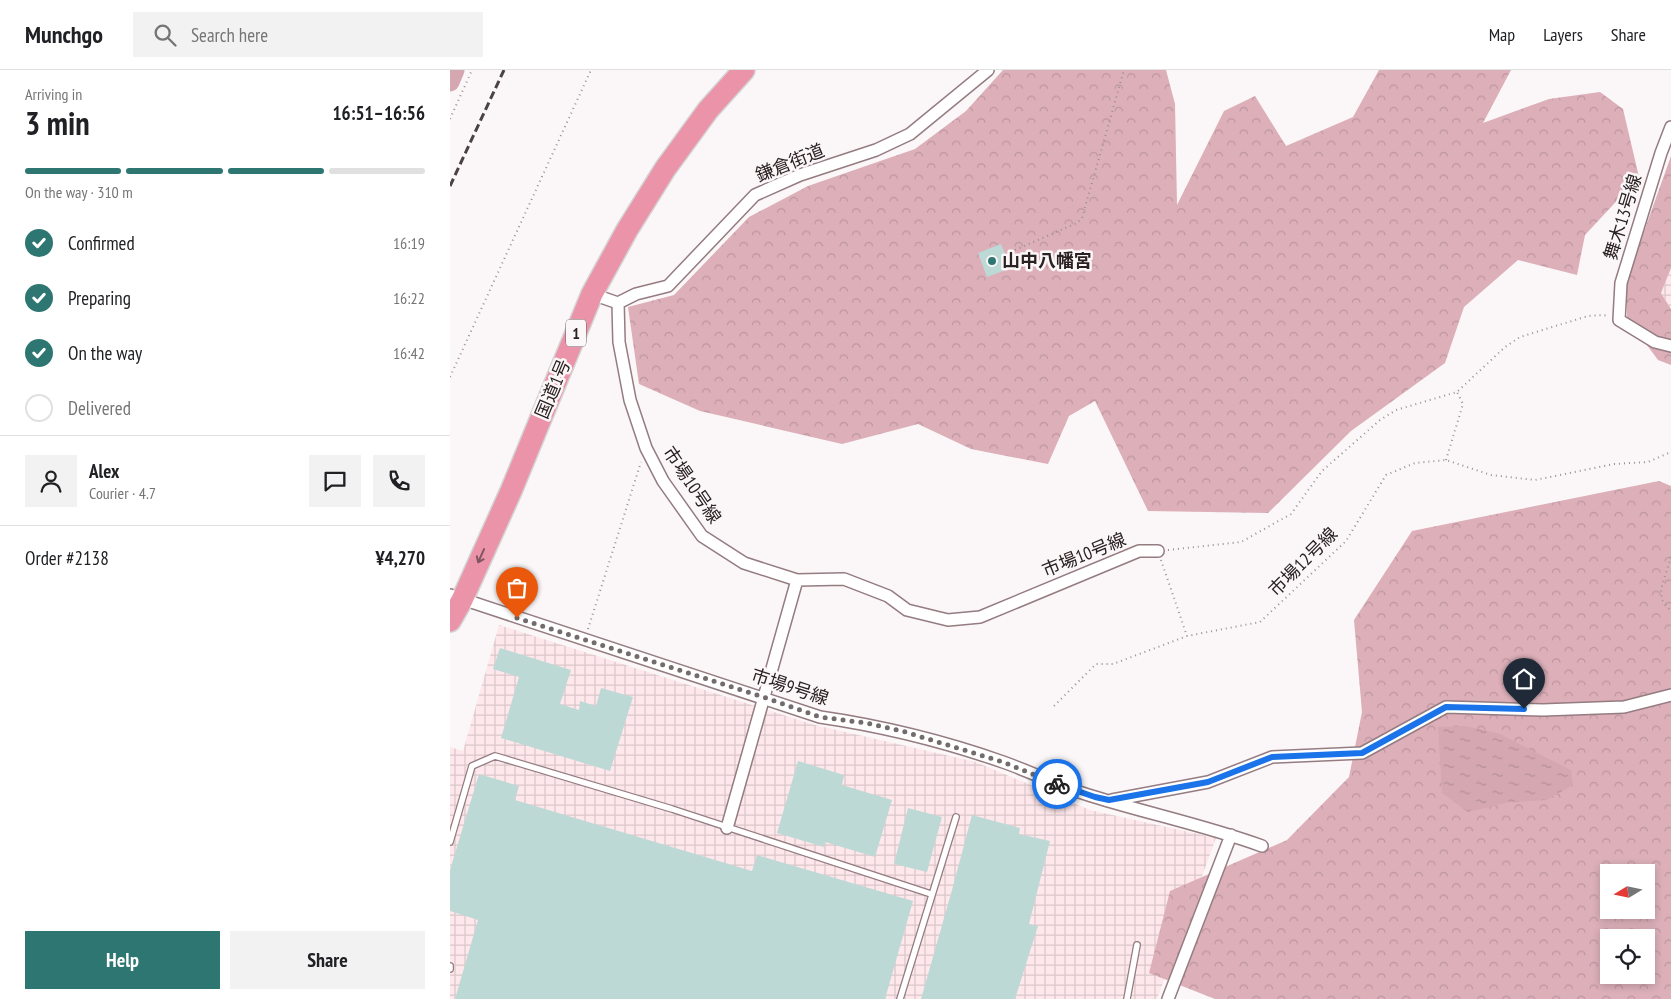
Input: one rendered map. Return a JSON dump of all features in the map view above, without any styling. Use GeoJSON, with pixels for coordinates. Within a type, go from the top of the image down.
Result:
{"type":"FeatureCollection","features":[{"type":"Feature","properties":{"kind":"highway","name":"国道1号"},"geometry":{"type":"LineString","coordinates":[[450,621],[454,595],[588,282],[623,211],[667,141],[728,70]]}},
{"type":"Feature","properties":{"kind":"highway","name":"国道1号"},"geometry":{"type":"LineString","coordinates":[[454,595],[510,490],[592,294],[627,230],[664,168],[708,110],[744,70]]}},
{"type":"Feature","properties":{"kind":"street","name":"鎌倉街道"},"geometry":{"type":"LineString","coordinates":[[618,303],[636,294],[668,286],[755,195],[800,175],[876,150],[910,134],[988,70]]}},
{"type":"Feature","properties":{"kind":"street","name":"舞木13号線"},"geometry":{"type":"LineString","coordinates":[[1619,320],[1621,283],[1671,127]]}},
{"type":"Feature","properties":{"kind":"street"},"geometry":{"type":"LineString","coordinates":[[592,294],[618,303]]}},
{"type":"Feature","properties":{"kind":"street","name":"市場10号線"},"geometry":{"type":"LineString","coordinates":[[618,303],[620,342],[630,400],[646,448],[663,481],[702,536],[744,563],[797,580],[844,579],[888,596],[907,610],[948,620],[980,617],[1138,551],[1158,551]]}},
{"type":"Feature","properties":{"kind":"street"},"geometry":{"type":"LineString","coordinates":[[1619,320],[1655,342],[1671,346]]}},
{"type":"Feature","properties":{"kind":"street"},"geometry":{"type":"LineString","coordinates":[[728,828],[797,580]]}},
{"type":"Feature","properties":{"kind":"street","name":"市場9号線"},"geometry":{"type":"LineString","coordinates":[[454,595],[820,717],[866,723],[902,731],[1003,762],[1095,797],[1231,835],[1262,846]]}},
{"type":"Feature","properties":{"kind":"street"},"geometry":{"type":"LineString","coordinates":[[1109,800],[1208,782],[1272,757],[1362,753],[1446,707],[1543,710],[1624,707],[1671,695]]}},
{"type":"Feature","properties":{"kind":"street"},"geometry":{"type":"LineString","coordinates":[[1168,999],[1231,835]]}},
{"type":"Feature","properties":{"kind":"lane"},"geometry":{"type":"LineString","coordinates":[[450,842],[472,766],[494,756],[728,828],[931,894]]}},
{"type":"Feature","properties":{"kind":"lane"},"geometry":{"type":"LineString","coordinates":[[900,999],[956,817]]}},
{"type":"Feature","properties":{"kind":"lane"},"geometry":{"type":"LineString","coordinates":[[1127,999],[1137,945]]}},
{"type":"Feature","properties":{"kind":"path"},"geometry":{"type":"LineString","coordinates":[[450,119],[472,70]]}},
{"type":"Feature","properties":{"kind":"path"},"geometry":{"type":"LineString","coordinates":[[450,377],[591,70]]}},
{"type":"Feature","properties":{"kind":"path"},"geometry":{"type":"LineString","coordinates":[[1015,250],[1077,223],[1082,218],[1124,70]]}},
{"type":"Feature","properties":{"kind":"path"},"geometry":{"type":"LineString","coordinates":[[1187,636],[1158,551],[1241,542],[1291,514],[1322,471],[1380,420],[1396,410],[1457,392],[1506,347],[1520,337],[1588,316],[1603,315],[1619,320]]}},
{"type":"Feature","properties":{"kind":"path"},"geometry":{"type":"LineString","coordinates":[[1446,460],[1463,404],[1457,392]]}},
{"type":"Feature","properties":{"kind":"path"},"geometry":{"type":"LineString","coordinates":[[584,639],[646,448]]}},
{"type":"Feature","properties":{"kind":"path","name":"市場12号線"},"geometry":{"type":"LineString","coordinates":[[1054,706],[1096,664],[1113,664],[1187,636],[1260,622],[1346,540],[1386,475],[1415,463],[1446,460],[1491,475],[1535,480],[1614,464],[1648,462],[1671,452]]}},
{"type":"Feature","properties":{"kind":"path"},"geometry":{"type":"LineString","coordinates":[[1671,557],[1661,589],[1662,600],[1671,612]]}},
{"type":"Feature","properties":{"kind":"shaded area"},"geometry":{"type":"Polygon","coordinates":[[[1671,268],[1671,309],[1661,293],[1671,268]]]}},
{"type":"Feature","properties":{"kind":"shaded area"},"geometry":{"type":"Polygon","coordinates":[[[499,625],[815,725],[976,762],[1090,810],[1216,838],[1157,999],[450,999],[450,747],[463,751],[499,625]]]}},
{"type":"Feature","properties":{"kind":"green space"},"geometry":{"type":"Polygon","coordinates":[[[1003,70],[1166,70],[1175,104],[1177,205],[1224,111],[1255,96],[1286,146],[1353,117],[1379,70],[1511,70],[1483,123],[1549,99],[1600,92],[1623,109],[1639,177],[1585,235],[1577,275],[1518,260],[1464,307],[1445,363],[1351,431],[1268,513],[1148,511],[1095,401],[1069,416],[1048,464],[971,449],[918,424],[842,444],[700,411],[639,384],[628,307],[674,295],[749,217],[808,186],[915,149],[966,111],[1003,70]]]}},
{"type":"Feature","properties":{"kind":"green space"},"geometry":{"type":"Polygon","coordinates":[[[1671,156],[1671,268],[1661,293],[1671,309],[1671,365],[1658,360],[1627,318],[1627,279],[1671,156]]]}},
{"type":"Feature","properties":{"kind":"green space"},"geometry":{"type":"Polygon","coordinates":[[[1659,481],[1671,486],[1671,999],[1215,999],[1149,973],[1170,891],[1287,840],[1349,777],[1362,712],[1354,620],[1412,531],[1659,481]]]}},
{"type":"Feature","properties":{"kind":"water"},"geometry":{"type":"Polygon","coordinates":[[[1466,726],[1500,734],[1571,770],[1573,785],[1547,800],[1510,802],[1468,812],[1442,793],[1438,727],[1466,726]]]}},
{"type":"Feature","properties":{"kind":"building"},"geometry":{"type":"Polygon","coordinates":[[[1001,244],[1011,268],[987,277],[978,253],[1001,244]]]}},
{"type":"Feature","properties":{"kind":"building"},"geometry":{"type":"Polygon","coordinates":[[[500,648],[571,670],[560,704],[579,710],[580,701],[596,706],[601,688],[633,697],[610,771],[501,738],[519,677],[493,669],[500,648]]]}},
{"type":"Feature","properties":{"kind":"building"},"geometry":{"type":"Polygon","coordinates":[[[798,761],[844,775],[842,785],[892,800],[875,857],[825,842],[824,847],[777,833],[798,761]]]}},
{"type":"Feature","properties":{"kind":"building"},"geometry":{"type":"Polygon","coordinates":[[[479,774],[519,786],[515,800],[752,871],[757,855],[913,901],[885,999],[455,999],[478,920],[450,911],[450,870],[479,774]]]}},
{"type":"Feature","properties":{"kind":"building"},"geometry":{"type":"Polygon","coordinates":[[[908,808],[942,817],[927,872],[894,864],[908,808]]]}},
{"type":"Feature","properties":{"kind":"building"},"geometry":{"type":"Polygon","coordinates":[[[972,815],[1020,828],[1019,834],[1050,841],[1029,924],[1038,926],[1015,999],[921,999],[952,890],[972,815]]]}},
{"type":"Feature","properties":{"kind":"waterway"},"geometry":{"type":"LineString","coordinates":[[450,82],[455,70]]}},
{"type":"Feature","properties":{"kind":"railway"},"geometry":{"type":"LineString","coordinates":[[450,186],[504,70]]}},
{"type":"Feature","properties":{"kind":"way so far"},"geometry":{"type":"LineString","coordinates":[[517,618],[820,717],[866,723],[902,731],[1003,762],[1057,784]]}},
{"type":"Feature","properties":{"kind":"place","name":"山中八幡宮"},"geometry":{"type":"Point","coordinates":[992,261]}},
{"type":"Feature","properties":{"kind":"route"},"geometry":{"type":"LineString","coordinates":[[1057,784],[1109,800],[1208,782],[1272,757],[1362,753],[1446,707],[1524,709]]}}]}
